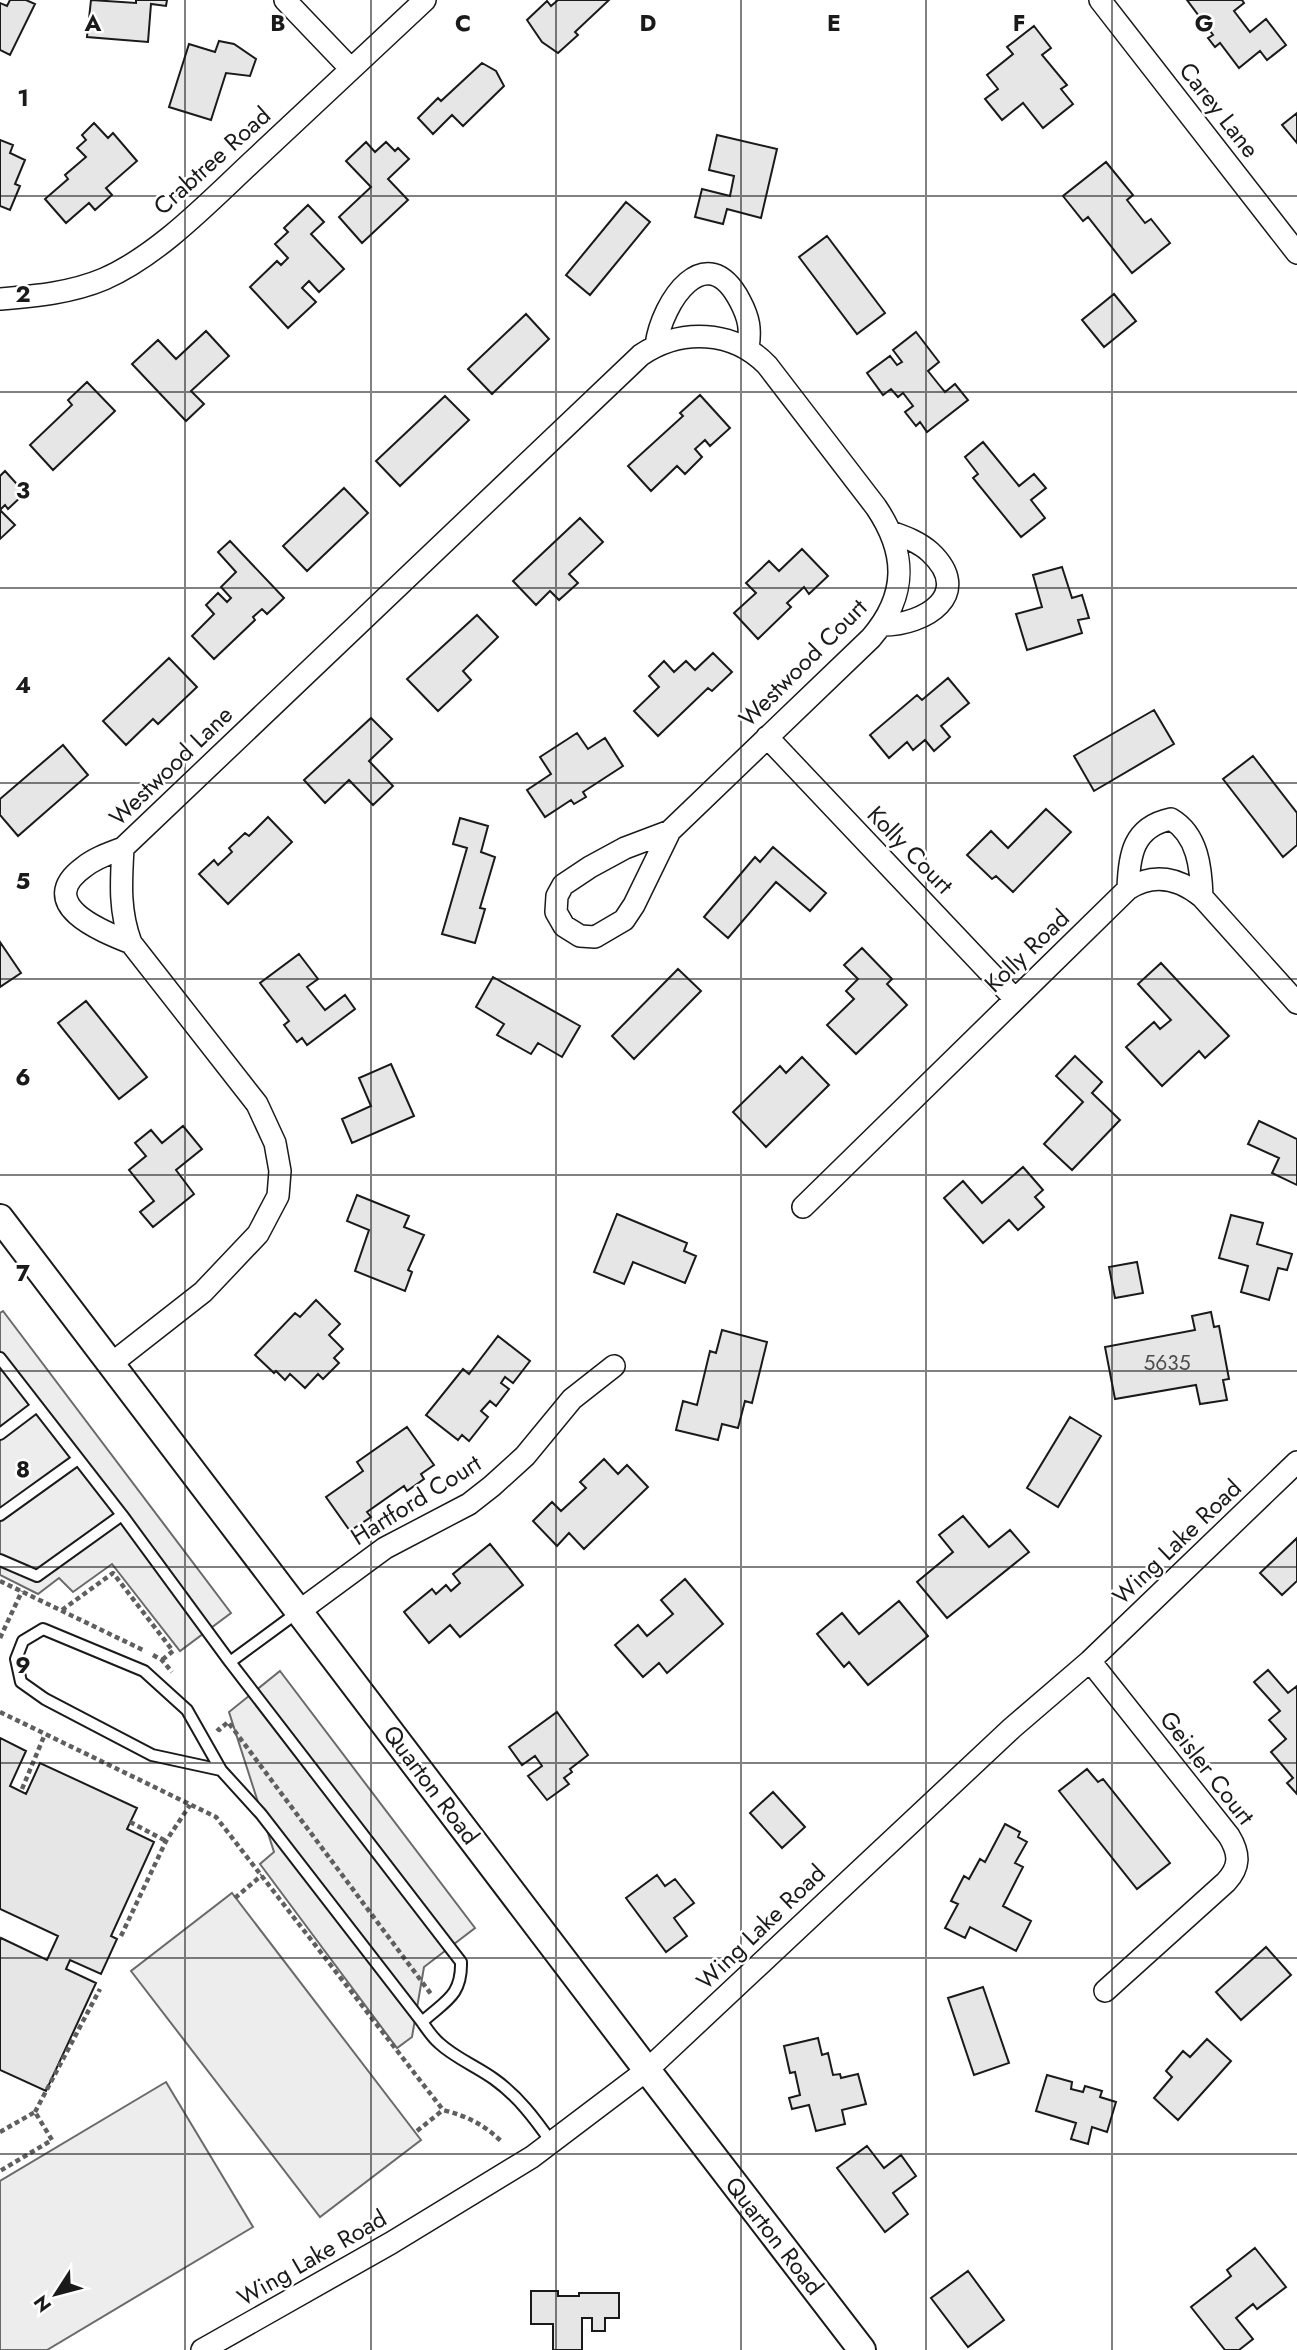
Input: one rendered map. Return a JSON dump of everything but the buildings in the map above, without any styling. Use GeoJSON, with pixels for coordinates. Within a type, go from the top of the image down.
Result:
{"type":"FeatureCollection","features":[{"type":"Feature","properties":{"kind":"street"},"geometry":{"type":"LineString","coordinates":[[285,0],[351,69]]}},
{"type":"Feature","properties":{"kind":"street","name":"Crabtree Road"},"geometry":{"type":"LineString","coordinates":[[0,299],[73,289],[104,279],[132,264],[207,204],[425,0]]}},
{"type":"Feature","properties":{"kind":"street","name":"Carey Lane"},"geometry":{"type":"LineString","coordinates":[[1100,0],[1297,253]]}},
{"type":"Feature","properties":{"kind":"street"},"geometry":{"type":"LineString","coordinates":[[656,345],[658,329],[673,299],[689,280],[705,274],[716,275],[735,291],[747,313],[751,331],[748,348]]}},
{"type":"Feature","properties":{"kind":"street","name":"Westwood Lane"},"geometry":{"type":"LineString","coordinates":[[111,1364],[203,1292],[258,1234],[278,1196],[280,1171],[275,1143],[257,1104],[131,943],[125,927],[120,895],[123,848],[641,355],[656,345],[699,336]]}},
{"type":"Feature","properties":{"kind":"street","name":"Westwood Court"},"geometry":{"type":"LineString","coordinates":[[670,831],[625,848],[563,885],[557,896],[556,912],[565,926],[580,936],[595,937],[624,920],[670,831],[883,625],[897,597],[900,579],[891,532],[876,507],[767,365],[748,348],[730,340],[699,336]]}},
{"type":"Feature","properties":{"kind":"street"},"geometry":{"type":"LineString","coordinates":[[883,625],[902,625],[932,613],[946,595],[947,584],[939,562],[929,551],[914,541],[891,532]]}},
{"type":"Feature","properties":{"kind":"street","name":"Kolly Court"},"geometry":{"type":"LineString","coordinates":[[767,737],[1015,999]]}},
{"type":"Feature","properties":{"kind":"street"},"geometry":{"type":"LineString","coordinates":[[1128,889],[1129,862],[1133,847],[1143,833],[1158,821],[1171,819],[1181,825],[1193,842],[1199,861],[1202,897]]}},
{"type":"Feature","properties":{"kind":"street"},"geometry":{"type":"LineString","coordinates":[[123,848],[85,866],[72,876],[65,888],[66,898],[88,925],[131,943]]}},
{"type":"Feature","properties":{"kind":"street","name":"Kolly Road"},"geometry":{"type":"LineString","coordinates":[[803,1207],[1128,889],[1140,881],[1166,879],[1181,883],[1202,897],[1297,1003]]}},
{"type":"Feature","properties":{"kind":"street","name":"Quarton Road"},"geometry":{"type":"LineString","coordinates":[[0,1218],[862,2350]]}},
{"type":"Feature","properties":{"kind":"street","name":"Hartford Court"},"geometry":{"type":"LineString","coordinates":[[298,1612],[385,1548],[469,1504],[525,1456],[572,1399],[614,1366]]}},
{"type":"Feature","properties":{"kind":"street","name":"Wing Lake Road"},"geometry":{"type":"LineString","coordinates":[[202,2350],[403,2235],[552,2143],[647,2070],[1012,1728],[1090,1661],[1297,1462]]}},
{"type":"Feature","properties":{"kind":"street","name":"Geisler Court"},"geometry":{"type":"LineString","coordinates":[[1090,1661],[1229,1836],[1237,1849],[1238,1862],[1234,1873],[1226,1882],[1105,1991]]}},
{"type":"Feature","properties":{"kind":"lane"},"geometry":{"type":"LineString","coordinates":[[0,1358],[461,1962],[457,1991],[422,2022]]}},
{"type":"Feature","properties":{"kind":"lane"},"geometry":{"type":"LineString","coordinates":[[0,1434],[37,1406]]}},
{"type":"Feature","properties":{"kind":"lane"},"geometry":{"type":"LineString","coordinates":[[0,1515],[78,1459]]}},
{"type":"Feature","properties":{"kind":"lane"},"geometry":{"type":"LineString","coordinates":[[0,1560],[37,1576],[122,1515]]}},
{"type":"Feature","properties":{"kind":"lane"},"geometry":{"type":"LineString","coordinates":[[230,1662],[298,1612]]}},
{"type":"Feature","properties":{"kind":"lane"},"geometry":{"type":"LineString","coordinates":[[221,1770],[152,1755],[46,1699],[21,1682],[16,1659],[23,1641],[43,1629],[144,1671],[187,1710],[221,1770],[261,1815],[438,2042],[458,2057],[478,2067],[515,2096],[552,2143]]}},
{"type":"Feature","properties":{"kind":"path"},"geometry":{"type":"LineString","coordinates":[[62,1610],[113,1573],[173,1651],[162,1660]]}},
{"type":"Feature","properties":{"kind":"path"},"geometry":{"type":"LineString","coordinates":[[0,1638],[22,1591]]}},
{"type":"Feature","properties":{"kind":"path"},"geometry":{"type":"LineString","coordinates":[[0,1712],[216,1817],[443,2110],[466,2116],[501,2141]]}},
{"type":"Feature","properties":{"kind":"path"},"geometry":{"type":"LineString","coordinates":[[22,1789],[45,1734]]}},
{"type":"Feature","properties":{"kind":"path"},"geometry":{"type":"LineString","coordinates":[[121,1936],[166,1841],[190,1805]]}},
{"type":"Feature","properties":{"kind":"path"},"geometry":{"type":"LineString","coordinates":[[130,1822],[166,1841]]}},
{"type":"Feature","properties":{"kind":"path"},"geometry":{"type":"LineString","coordinates":[[235,1898],[262,1875]]}},
{"type":"Feature","properties":{"kind":"path"},"geometry":{"type":"LineString","coordinates":[[0,2132],[35,2112],[100,1989]]}},
{"type":"Feature","properties":{"kind":"path"},"geometry":{"type":"LineString","coordinates":[[417,2131],[443,2110]]}},
{"type":"Feature","properties":{"kind":"path"},"geometry":{"type":"LineString","coordinates":[[0,2171],[52,2140],[35,2112]]}},
{"type":"Feature","properties":{"kind":"shaded area"},"geometry":{"type":"Polygon","coordinates":[[[3,1311],[231,1613],[180,1651],[112,1564],[73,1592],[59,1578],[38,1594],[0,1575],[0,1313],[3,1311]]]}},
{"type":"Feature","properties":{"kind":"shaded area"},"geometry":{"type":"Polygon","coordinates":[[[280,1671],[475,1928],[424,1967],[412,2037],[397,2048],[260,1864],[274,1852],[229,1712],[280,1671]]]}},
{"type":"Feature","properties":{"kind":"shaded area"},"geometry":{"type":"Polygon","coordinates":[[[232,1893],[421,2140],[320,2217],[131,1971],[232,1893]]]}},
{"type":"Feature","properties":{"kind":"shaded area"},"geometry":{"type":"Polygon","coordinates":[[[166,2082],[253,2227],[47,2350],[0,2350],[0,2181],[166,2082]]]}}]}
